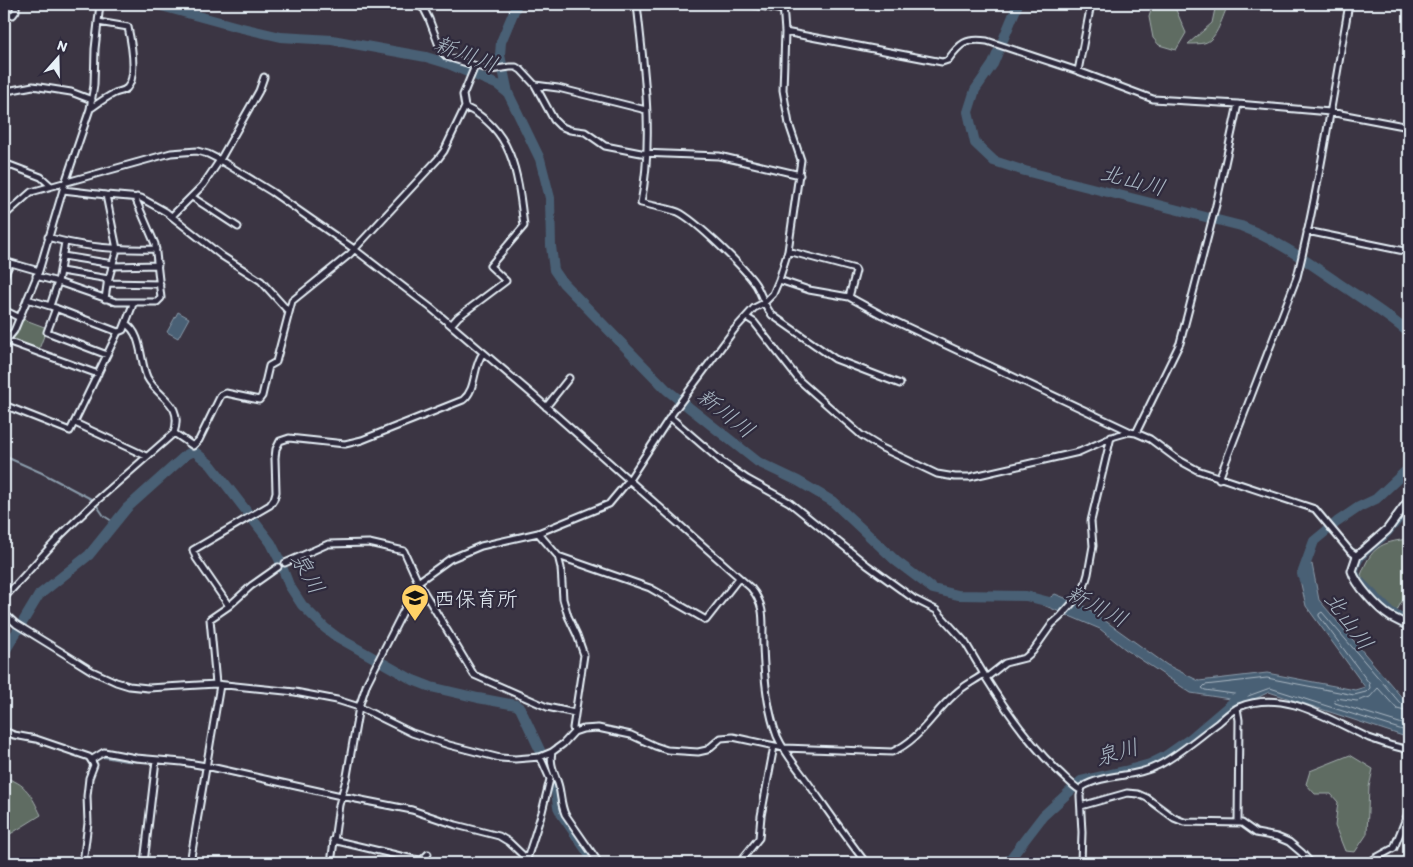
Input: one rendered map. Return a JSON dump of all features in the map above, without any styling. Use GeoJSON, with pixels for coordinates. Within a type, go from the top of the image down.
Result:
{"type":"FeatureCollection","features":[{"type":"Feature","properties":{"kind":"main road"},"geometry":{"type":"LineString","coordinates":[[1409,500],[1387,530],[1357,556],[1352,571],[1355,580],[1386,613],[1409,626]]}},
{"type":"Feature","properties":{"kind":"street"},"geometry":{"type":"LineString","coordinates":[[4,14],[13,15],[16,11],[16,4]]}},
{"type":"Feature","properties":{"kind":"street"},"geometry":{"type":"LineString","coordinates":[[98,374],[4,341],[14,331],[38,274],[65,182],[90,109],[94,85],[100,4]]}},
{"type":"Feature","properties":{"kind":"street"},"geometry":{"type":"LineString","coordinates":[[416,4],[424,9],[430,19],[441,51],[447,57],[490,70],[510,67],[516,67],[521,70],[535,86],[549,113],[560,126],[570,130],[585,132],[605,146],[648,153],[719,156],[800,175]]}},
{"type":"Feature","properties":{"kind":"street"},"geometry":{"type":"LineString","coordinates":[[637,4],[646,89],[648,153],[641,203],[677,212],[688,218],[742,268],[756,285],[766,309],[772,315],[835,359],[900,384]]}},
{"type":"Feature","properties":{"kind":"street"},"geometry":{"type":"LineString","coordinates":[[750,4],[782,10]]}},
{"type":"Feature","properties":{"kind":"street"},"geometry":{"type":"LineString","coordinates":[[331,863],[339,805],[347,776],[358,707],[367,683],[418,582],[450,560],[481,546],[538,532],[610,504],[629,480],[674,411],[734,330],[754,308],[764,303],[773,294],[788,251],[801,160],[789,124],[783,90],[785,32],[783,4]]}},
{"type":"Feature","properties":{"kind":"street"},"geometry":{"type":"LineString","coordinates":[[1078,71],[1090,4]]}},
{"type":"Feature","properties":{"kind":"street"},"geometry":{"type":"LineString","coordinates":[[1219,479],[1297,277],[1330,112],[1349,4]]}},
{"type":"Feature","properties":{"kind":"street"},"geometry":{"type":"LineString","coordinates":[[90,109],[115,93],[129,87],[131,81],[133,51],[128,27],[98,22]]}},
{"type":"Feature","properties":{"kind":"street"},"geometry":{"type":"LineString","coordinates":[[785,32],[942,62],[948,60],[966,41],[975,39],[987,40],[1078,71],[1153,100],[1238,104],[1330,112],[1409,127]]}},
{"type":"Feature","properties":{"kind":"street"},"geometry":{"type":"LineString","coordinates":[[174,433],[193,446],[199,440],[221,395],[226,394],[259,400],[262,396],[269,366],[276,362],[292,301],[354,249],[438,159],[444,151],[465,106],[463,95],[475,67]]}},
{"type":"Feature","properties":{"kind":"street"},"geometry":{"type":"LineString","coordinates":[[172,216],[192,197],[220,160],[259,91],[264,77]]}},
{"type":"Feature","properties":{"kind":"street"},"geometry":{"type":"LineString","coordinates":[[4,97],[5,90],[33,86],[71,92],[92,100]]}},
{"type":"Feature","properties":{"kind":"street"},"geometry":{"type":"LineString","coordinates":[[535,86],[558,88],[646,110]]}},
{"type":"Feature","properties":{"kind":"street"},"geometry":{"type":"LineString","coordinates":[[1134,433],[1180,343],[1216,205],[1238,104]]}},
{"type":"Feature","properties":{"kind":"street"},"geometry":{"type":"LineString","coordinates":[[451,325],[458,317],[506,281],[490,266],[524,226],[518,177],[512,154],[498,131],[484,117],[465,106]]}},
{"type":"Feature","properties":{"kind":"street"},"geometry":{"type":"LineString","coordinates":[[4,216],[31,192],[171,153],[197,151],[220,160],[272,192],[354,249],[451,325],[629,480],[759,598],[762,608],[767,691],[777,736],[847,839],[866,863]]}},
{"type":"Feature","properties":{"kind":"street"},"geometry":{"type":"LineString","coordinates":[[4,163],[41,177],[51,186]]}},
{"type":"Feature","properties":{"kind":"street"},"geometry":{"type":"LineString","coordinates":[[63,190],[106,195],[137,196],[172,216],[222,256],[261,281],[289,312]]}},
{"type":"Feature","properties":{"kind":"street"},"geometry":{"type":"LineString","coordinates":[[105,299],[117,249],[106,195]]}},
{"type":"Feature","properties":{"kind":"street"},"geometry":{"type":"LineString","coordinates":[[4,277],[7,262],[116,302],[157,302],[161,298],[156,249],[136,200],[137,196]]}},
{"type":"Feature","properties":{"kind":"street"},"geometry":{"type":"LineString","coordinates":[[192,197],[238,226]]}},
{"type":"Feature","properties":{"kind":"street"},"geometry":{"type":"LineString","coordinates":[[1307,232],[1409,252]]}},
{"type":"Feature","properties":{"kind":"street"},"geometry":{"type":"LineString","coordinates":[[48,237],[65,242],[117,249],[156,249]]}},
{"type":"Feature","properties":{"kind":"street"},"geometry":{"type":"LineString","coordinates":[[65,242],[61,271],[47,332],[107,355]]}},
{"type":"Feature","properties":{"kind":"street"},"geometry":{"type":"LineString","coordinates":[[788,251],[855,269],[849,297]]}},
{"type":"Feature","properties":{"kind":"street"},"geometry":{"type":"LineString","coordinates":[[63,256],[113,265],[158,265]]}},
{"type":"Feature","properties":{"kind":"street"},"geometry":{"type":"LineString","coordinates":[[61,271],[108,281],[160,284]]}},
{"type":"Feature","properties":{"kind":"street"},"geometry":{"type":"LineString","coordinates":[[779,280],[809,290],[849,297],[882,315],[1150,439],[1186,464],[1219,479],[1306,505],[1321,515],[1350,551],[1357,556]]}},
{"type":"Feature","properties":{"kind":"street"},"geometry":{"type":"LineString","coordinates":[[27,299],[118,332]]}},
{"type":"Feature","properties":{"kind":"street"},"geometry":{"type":"LineString","coordinates":[[4,405],[70,431],[118,332],[123,330],[126,324],[133,302]]}},
{"type":"Feature","properties":{"kind":"street"},"geometry":{"type":"LineString","coordinates":[[4,310],[20,318]]}},
{"type":"Feature","properties":{"kind":"street"},"geometry":{"type":"LineString","coordinates":[[746,317],[754,322],[800,380],[861,435],[882,448],[937,474],[955,477],[970,476],[1079,452],[1112,437],[1134,433]]}},
{"type":"Feature","properties":{"kind":"street"},"geometry":{"type":"LineString","coordinates":[[4,598],[94,502],[174,433],[178,423],[175,410],[147,378],[137,340],[129,325],[126,324]]}},
{"type":"Feature","properties":{"kind":"street"},"geometry":{"type":"LineString","coordinates":[[229,606],[192,550],[270,505],[276,492],[276,449],[280,441],[289,438],[345,444],[462,400],[468,396],[471,390],[477,364],[483,353]]}},
{"type":"Feature","properties":{"kind":"street"},"geometry":{"type":"LineString","coordinates":[[546,407],[569,378]]}},
{"type":"Feature","properties":{"kind":"street"},"geometry":{"type":"LineString","coordinates":[[670,417],[721,461],[747,479],[790,502],[867,565],[914,599],[936,610],[965,642],[1003,706],[1029,741],[1077,788],[1081,806],[1081,863]]}},
{"type":"Feature","properties":{"kind":"street"},"geometry":{"type":"LineString","coordinates":[[75,423],[146,456]]}},
{"type":"Feature","properties":{"kind":"street"},"geometry":{"type":"LineString","coordinates":[[4,613],[22,628],[92,671],[129,686],[148,688],[218,684],[295,692],[337,700],[358,707],[412,733],[500,758],[515,759],[544,755],[563,744],[574,732],[598,728],[631,734],[667,750],[698,752],[706,750],[722,738],[733,737],[784,748],[892,752],[906,746],[915,738],[955,694],[1005,663],[1025,658],[1033,651],[1052,624],[1083,591],[1093,546],[1092,521],[1112,437]]}},
{"type":"Feature","properties":{"kind":"street"},"geometry":{"type":"LineString","coordinates":[[538,532],[558,556],[561,568],[563,599],[584,655],[573,728],[574,732]]}},
{"type":"Feature","properties":{"kind":"street"},"geometry":{"type":"LineString","coordinates":[[285,563],[328,544],[369,543],[404,550],[418,582],[474,675],[547,707],[575,713]]}},
{"type":"Feature","properties":{"kind":"street"},"geometry":{"type":"LineString","coordinates":[[558,556],[650,588],[706,620],[739,578]]}},
{"type":"Feature","properties":{"kind":"street"},"geometry":{"type":"LineString","coordinates":[[190,863],[218,684],[210,619],[278,567]]}},
{"type":"Feature","properties":{"kind":"street"},"geometry":{"type":"LineString","coordinates":[[1077,788],[1092,780],[1124,776],[1156,766],[1169,759],[1237,708],[1261,701],[1292,704],[1309,709],[1390,746],[1409,750]]}},
{"type":"Feature","properties":{"kind":"street"},"geometry":{"type":"LineString","coordinates":[[1237,708],[1240,720],[1238,822]]}},
{"type":"Feature","properties":{"kind":"street"},"geometry":{"type":"LineString","coordinates":[[4,731],[36,739],[89,757],[92,761]]}},
{"type":"Feature","properties":{"kind":"street"},"geometry":{"type":"LineString","coordinates":[[739,863],[759,838],[761,816],[774,746]]}},
{"type":"Feature","properties":{"kind":"street"},"geometry":{"type":"LineString","coordinates":[[83,863],[88,823],[87,796],[92,761],[96,756],[104,752],[155,763],[182,762],[206,769],[412,810],[456,825],[499,836],[509,842],[527,862]]}},
{"type":"Feature","properties":{"kind":"street"},"geometry":{"type":"LineString","coordinates":[[527,862],[550,779],[542,761],[544,755]]}},
{"type":"Feature","properties":{"kind":"street"},"geometry":{"type":"LineString","coordinates":[[544,755],[557,778],[564,814],[599,863]]}},
{"type":"Feature","properties":{"kind":"street"},"geometry":{"type":"LineString","coordinates":[[144,863],[155,763]]}},
{"type":"Feature","properties":{"kind":"street"},"geometry":{"type":"LineString","coordinates":[[1081,806],[1127,793],[1147,798],[1174,818],[1184,822],[1238,822],[1256,833],[1277,837],[1289,842],[1310,863]]}},
{"type":"Feature","properties":{"kind":"street"},"geometry":{"type":"LineString","coordinates":[[1372,863],[1374,859],[1394,848],[1409,811]]}},
{"type":"Feature","properties":{"kind":"street"},"geometry":{"type":"LineString","coordinates":[[333,840],[413,859],[422,860],[428,854]]}},
{"type":"Feature","properties":{"kind":"green space"},"geometry":{"type":"Polygon","coordinates":[[[1153,4],[1170,4],[1176,10],[1186,33],[1176,50],[1159,45],[1153,38],[1149,17],[1153,4]]]}},
{"type":"Feature","properties":{"kind":"green space"},"geometry":{"type":"Polygon","coordinates":[[[1216,4],[1229,4],[1213,37],[1204,43],[1188,44],[1212,23],[1216,4]]]}},
{"type":"Feature","properties":{"kind":"green space"},"geometry":{"type":"Polygon","coordinates":[[[23,319],[47,328],[39,349],[13,340],[23,319]]]}},
{"type":"Feature","properties":{"kind":"green space"},"geometry":{"type":"Polygon","coordinates":[[[1409,539],[1409,596],[1402,601],[1394,616],[1374,598],[1361,575],[1369,558],[1378,548],[1391,542],[1409,539]]]}},
{"type":"Feature","properties":{"kind":"green space"},"geometry":{"type":"Polygon","coordinates":[[[1350,755],[1373,769],[1369,787],[1367,834],[1355,852],[1345,851],[1335,826],[1338,802],[1331,794],[1315,794],[1306,784],[1310,771],[1350,755]]]}},
{"type":"Feature","properties":{"kind":"green space"},"geometry":{"type":"Polygon","coordinates":[[[4,778],[18,783],[27,791],[41,815],[4,836],[4,778]]]}},
{"type":"Feature","properties":{"kind":"water"},"geometry":{"type":"Polygon","coordinates":[[[178,312],[189,318],[178,338],[167,332],[178,312]]]}},
{"type":"Feature","properties":{"kind":"water"},"geometry":{"type":"Polygon","coordinates":[[[1312,564],[1319,600],[1404,700],[1409,701],[1409,738],[1269,692],[1249,702],[1191,693],[1125,649],[1100,629],[1041,604],[1055,594],[1083,605],[1167,665],[1199,681],[1267,673],[1355,690],[1365,687],[1306,606],[1298,571],[1312,564]]]}},
{"type":"Feature","properties":{"kind":"waterway","name":"新川川"},"geometry":{"type":"LineString","coordinates":[[154,4],[281,37],[332,40],[426,57],[446,63],[498,85],[508,93],[540,159],[550,198],[551,246],[554,270],[563,283],[667,390],[758,462],[798,481],[832,501],[896,561],[933,589],[958,595],[1026,596],[1057,604]]}},
{"type":"Feature","properties":{"kind":"waterway"},"geometry":{"type":"LineString","coordinates":[[508,93],[500,55],[501,42],[517,4]]}},
{"type":"Feature","properties":{"kind":"waterway","name":"北山川"},"geometry":{"type":"LineString","coordinates":[[1018,4],[993,64],[975,90],[968,112],[975,143],[994,161],[1025,171],[1241,226],[1279,244],[1302,258],[1409,333]]}},
{"type":"Feature","properties":{"kind":"waterway","name":"泉川"},"geometry":{"type":"LineString","coordinates":[[4,653],[39,595],[89,555],[127,508],[186,455],[194,451],[211,465],[271,543],[289,585],[302,605],[325,628],[337,637],[413,680],[431,687],[516,705],[520,708],[555,782],[558,807],[595,863]]}},
{"type":"Feature","properties":{"kind":"waterway"},"geometry":{"type":"LineString","coordinates":[[4,456],[42,473],[93,500],[104,516],[115,523]]}},
{"type":"Feature","properties":{"kind":"waterway","name":"北山川"},"geometry":{"type":"LineString","coordinates":[[1304,580],[1302,574],[1314,541],[1359,507],[1376,499],[1409,468]]}},
{"type":"Feature","properties":{"kind":"waterway"},"geometry":{"type":"LineString","coordinates":[[1409,507],[1385,538],[1364,555],[1356,572],[1359,578],[1391,610],[1409,621]]}},
{"type":"Feature","properties":{"kind":"waterway","name":"泉川"},"geometry":{"type":"LineString","coordinates":[[1007,863],[1043,816],[1081,781],[1150,764],[1164,757],[1191,738],[1245,692]]}},
{"type":"Feature","properties":{"kind":"waterway"},"geometry":{"type":"LineString","coordinates":[[98,758],[168,763]]}},
{"type":"Feature","properties":{"kind":"waterway"},"geometry":{"type":"LineString","coordinates":[[190,766],[403,811],[432,819]]}},
{"type":"Feature","properties":{"kind":"waterway"},"geometry":{"type":"LineString","coordinates":[[498,839],[508,845],[525,862]]}},
{"type":"Feature","properties":{"kind":"place","name":"西保育所"},"geometry":{"type":"Point","coordinates":[415,622]}}]}
